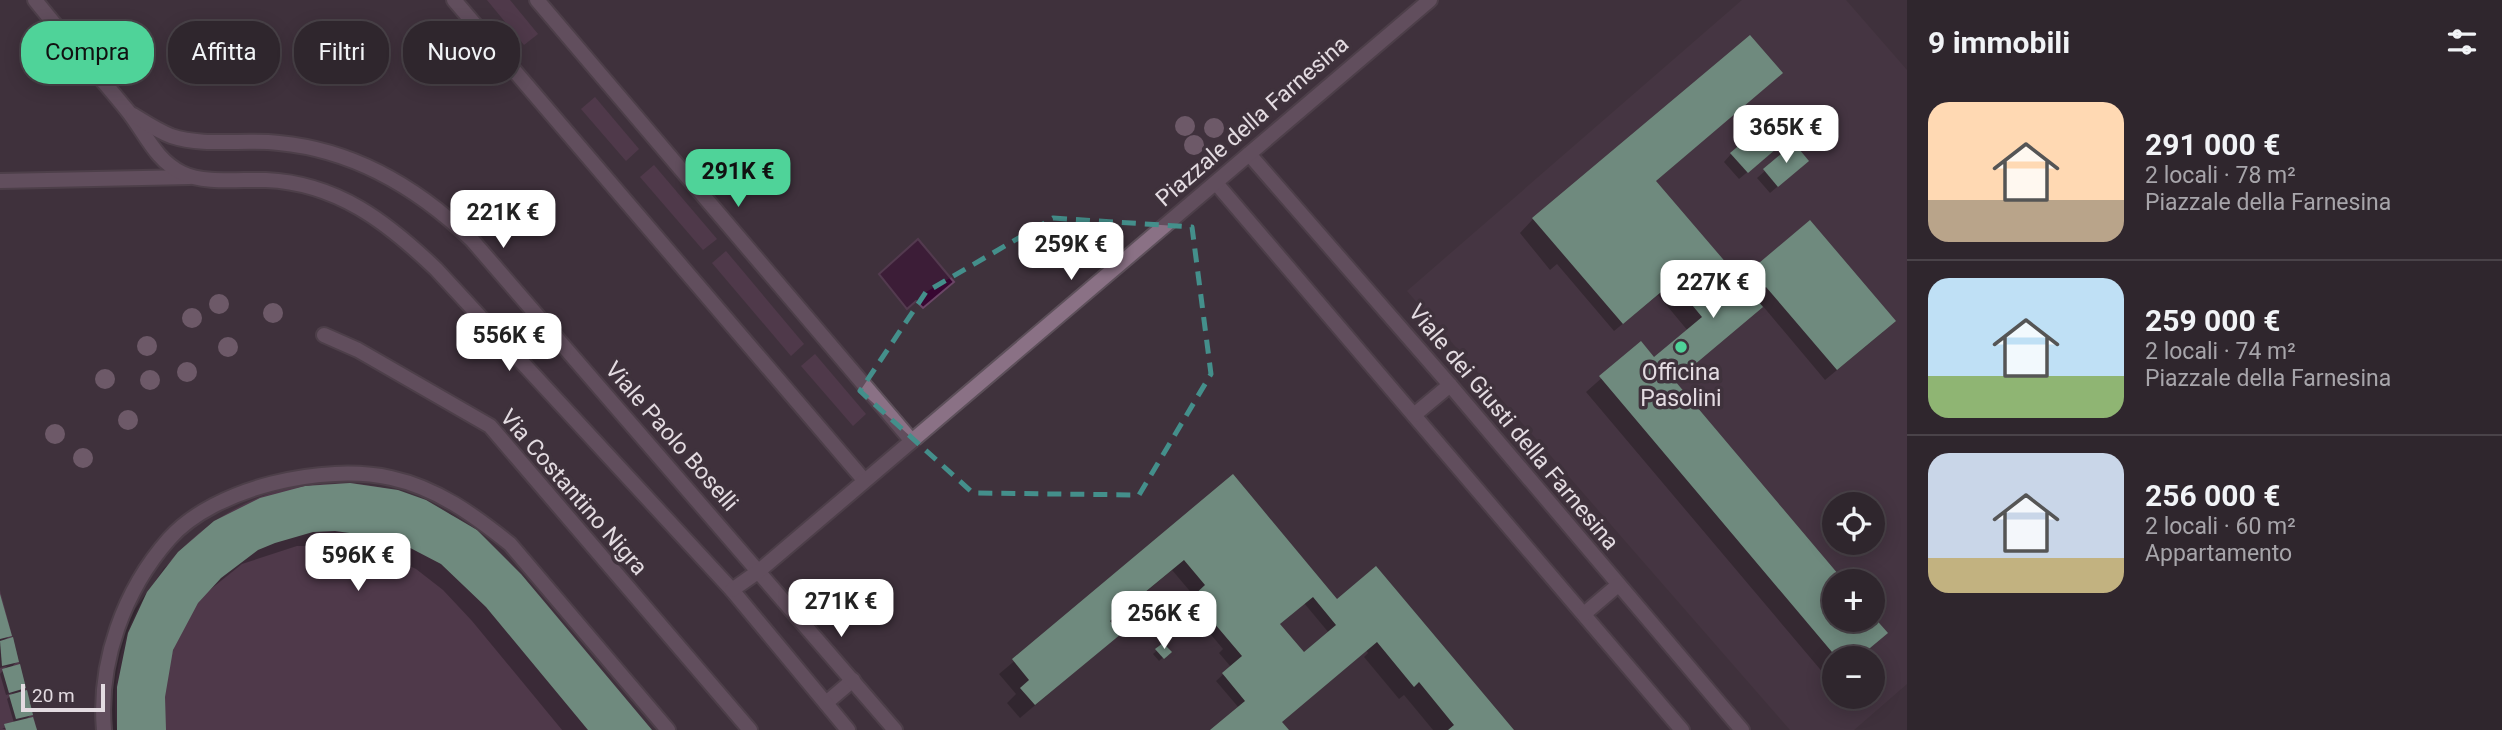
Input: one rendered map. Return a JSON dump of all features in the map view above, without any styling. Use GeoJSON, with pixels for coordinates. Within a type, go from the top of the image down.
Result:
{"type":"FeatureCollection","features":[{"type":"Feature","properties":{"kind":"street"},"geometry":{"type":"LineString","coordinates":[[35,0],[129,113],[156,154],[172,168],[190,177]]}},
{"type":"Feature","properties":{"kind":"street"},"geometry":{"type":"LineString","coordinates":[[454,0],[864,481]]}},
{"type":"Feature","properties":{"kind":"street"},"geometry":{"type":"LineString","coordinates":[[537,0],[911,440]]}},
{"type":"Feature","properties":{"kind":"street","name":"Piazzale della Farnesina"},"geometry":{"type":"LineString","coordinates":[[732,590],[759,571],[1430,0]]}},
{"type":"Feature","properties":{"kind":"street","name":"Viale Paolo Boselli"},"geometry":{"type":"LineString","coordinates":[[129,113],[173,137],[277,142],[328,151],[380,173],[429,202],[472,240],[895,730]]}},
{"type":"Feature","properties":{"kind":"street","name":"Viale dei Giusti della Farnesina"},"geometry":{"type":"LineString","coordinates":[[1249,155],[1450,385],[1742,730]]}},
{"type":"Feature","properties":{"kind":"street"},"geometry":{"type":"LineString","coordinates":[[0,181],[190,177],[272,180],[301,185],[343,198],[379,218],[436,269],[732,590],[848,730]]}},
{"type":"Feature","properties":{"kind":"street"},"geometry":{"type":"LineString","coordinates":[[1216,183],[1682,730]]}},
{"type":"Feature","properties":{"kind":"street","name":"Via Costantino Nigra"},"geometry":{"type":"LineString","coordinates":[[324,335],[358,350],[490,426],[750,730]]}},
{"type":"Feature","properties":{"kind":"street"},"geometry":{"type":"LineString","coordinates":[[1414,415],[1450,385]]}},
{"type":"Feature","properties":{"kind":"street"},"geometry":{"type":"LineString","coordinates":[[104,730],[103,697],[115,636],[127,603],[148,566],[170,537],[199,514],[277,481],[313,474],[350,472],[390,478],[426,488],[482,521],[510,544],[668,730]]}},
{"type":"Feature","properties":{"kind":"street"},"geometry":{"type":"LineString","coordinates":[[1584,614],[1618,585]]}},
{"type":"Feature","properties":{"kind":"street"},"geometry":{"type":"LineString","coordinates":[[826,704],[853,680]]}},
{"type":"Feature","properties":{"kind":"highlighted area"},"geometry":{"type":"Polygon","coordinates":[[[1053,218],[1192,227],[1211,374],[1139,495],[973,493],[860,391],[926,292],[1053,218]]]}},
{"type":"Feature","properties":{"kind":"shaded area"},"geometry":{"type":"Polygon","coordinates":[[[487,0],[510,0],[538,34],[524,45],[520,40],[520,21],[504,21],[487,0]]]}},
{"type":"Feature","properties":{"kind":"shaded area","name":"Officina Pasolini"},"geometry":{"type":"Polygon","coordinates":[[[1742,0],[1846,0],[1907,70],[1907,684],[1885,703],[1885,646],[1822,646],[1822,709],[1878,709],[1854,730],[1790,730],[1407,291],[1742,0]]]}},
{"type":"Feature","properties":{"kind":"shaded area"},"geometry":{"type":"Polygon","coordinates":[[[595,97],[639,149],[626,161],[581,109],[595,97]]]}},
{"type":"Feature","properties":{"kind":"shaded area"},"geometry":{"type":"Polygon","coordinates":[[[654,165],[717,239],[703,250],[640,177],[654,165]]]}},
{"type":"Feature","properties":{"kind":"shaded area"},"geometry":{"type":"Polygon","coordinates":[[[918,239],[954,282],[923,308],[916,301],[907,309],[879,274],[918,239]]]}},
{"type":"Feature","properties":{"kind":"shaded area"},"geometry":{"type":"Polygon","coordinates":[[[726,251],[804,344],[791,356],[712,263],[726,251]]]}},
{"type":"Feature","properties":{"kind":"shaded area"},"geometry":{"type":"Polygon","coordinates":[[[815,354],[866,414],[853,426],[801,366],[815,354]]]}},
{"type":"Feature","properties":{"kind":"shaded area"},"geometry":{"type":"Polygon","coordinates":[[[350,483],[417,498],[470,527],[515,568],[652,730],[117,730],[115,690],[122,651],[135,614],[155,580],[181,550],[211,524],[244,504],[290,488],[350,483]]]}},
{"type":"Feature","properties":{"kind":"shaded area"},"geometry":{"type":"Polygon","coordinates":[[[0,590],[37,730],[0,730],[0,590]]]}},
{"type":"Feature","properties":{"kind":"building"},"geometry":{"type":"Polygon","coordinates":[[[1750,35],[1783,73],[1656,181],[1740,279],[1810,220],[1896,321],[1837,370],[1766,287],[1754,296],[1763,307],[1675,381],[1834,569],[1822,569],[1822,632],[1885,632],[1885,630],[1888,633],[1872,646],[1827,646],[1599,376],[1641,341],[1654,357],[1702,317],[1673,282],[1623,324],[1532,218],[1750,35]]]}},
{"type":"Feature","properties":{"kind":"building"},"geometry":{"type":"Polygon","coordinates":[[[1773,117],[1790,137],[1748,173],[1730,153],[1773,117]]]}},
{"type":"Feature","properties":{"kind":"building"},"geometry":{"type":"Polygon","coordinates":[[[1794,143],[1809,161],[1778,187],[1763,169],[1794,143]]]}},
{"type":"Feature","properties":{"kind":"building"},"geometry":{"type":"Polygon","coordinates":[[[1233,474],[1337,599],[1376,566],[1514,730],[1448,730],[1454,725],[1419,682],[1414,687],[1377,642],[1282,722],[1289,730],[1210,730],[1245,701],[1222,673],[1242,656],[1192,597],[1205,585],[1184,560],[1110,621],[1121,634],[1035,705],[1020,688],[1029,680],[1012,659],[1233,474]],[[1313,597],[1280,624],[1304,652],[1336,625],[1313,597]]]}},
{"type":"Feature","properties":{"kind":"building"},"geometry":{"type":"Polygon","coordinates":[[[350,483],[398,490],[426,500],[477,530],[521,574],[652,730],[588,730],[486,607],[441,564],[393,539],[335,531],[313,532],[258,550],[221,578],[198,603],[173,650],[165,697],[166,730],[117,730],[117,687],[128,633],[147,592],[178,552],[214,521],[260,498],[305,486],[350,483]]]}},
{"type":"Feature","properties":{"kind":"building"},"geometry":{"type":"Polygon","coordinates":[[[0,594],[12,636],[0,639],[0,594]]]}},
{"type":"Feature","properties":{"kind":"building"},"geometry":{"type":"Polygon","coordinates":[[[13,637],[19,662],[2,666],[0,641],[13,637]]]}},
{"type":"Feature","properties":{"kind":"building"},"geometry":{"type":"Polygon","coordinates":[[[1163,643],[1172,652],[1164,659],[1155,649],[1163,643]]]}},
{"type":"Feature","properties":{"kind":"building"},"geometry":{"type":"Polygon","coordinates":[[[20,664],[26,688],[9,693],[2,669],[20,664]]]}},
{"type":"Feature","properties":{"kind":"building"},"geometry":{"type":"Polygon","coordinates":[[[27,690],[33,715],[16,719],[9,695],[27,690]]]}},
{"type":"Feature","properties":{"kind":"building"},"geometry":{"type":"Polygon","coordinates":[[[33,717],[37,730],[6,730],[4,724],[33,717]]]}},
{"type":"Feature","properties":{"kind":"place","name":"Officina Pasolini"},"geometry":{"type":"Point","coordinates":[1681,347]}}]}
